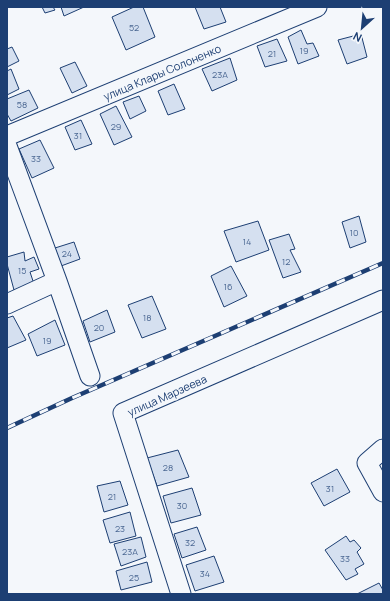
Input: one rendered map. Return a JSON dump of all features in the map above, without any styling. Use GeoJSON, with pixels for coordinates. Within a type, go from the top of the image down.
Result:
{"type":"FeatureCollection","features":[{"type":"Feature","properties":{"kind":"street","name":"улица Клары Солоненко"},"geometry":{"type":"LineString","coordinates":[[7,136],[317,7]]}},
{"type":"Feature","properties":{"kind":"street"},"geometry":{"type":"LineString","coordinates":[[7,146],[90,376]]}},
{"type":"Feature","properties":{"kind":"street"},"geometry":{"type":"LineString","coordinates":[[7,304],[57,282]]}},
{"type":"Feature","properties":{"kind":"street","name":"улица Марзеева"},"geometry":{"type":"LineString","coordinates":[[181,594],[123,413],[383,300]]}},
{"type":"Feature","properties":{"kind":"street"},"geometry":{"type":"LineString","coordinates":[[383,449],[367,463],[383,492]]}},
{"type":"Feature","properties":{"kind":"building"},"geometry":{"type":"Polygon","coordinates":[[[42,7],[53,7],[55,10],[45,13],[42,7]]]}},
{"type":"Feature","properties":{"kind":"building"},"geometry":{"type":"Polygon","coordinates":[[[61,7],[84,7],[64,16],[61,7]]]}},
{"type":"Feature","properties":{"kind":"building"},"geometry":{"type":"Polygon","coordinates":[[[134,7],[143,7],[155,37],[126,50],[112,17],[134,7]]]}},
{"type":"Feature","properties":{"kind":"building"},"geometry":{"type":"Polygon","coordinates":[[[195,7],[220,7],[226,22],[204,29],[195,7]]]}},
{"type":"Feature","properties":{"kind":"building"},"geometry":{"type":"Polygon","coordinates":[[[301,30],[307,44],[313,43],[319,56],[298,64],[288,37],[301,30]]]}},
{"type":"Feature","properties":{"kind":"building"},"geometry":{"type":"Polygon","coordinates":[[[361,34],[367,57],[347,64],[338,40],[361,34]]]}},
{"type":"Feature","properties":{"kind":"building"},"geometry":{"type":"Polygon","coordinates":[[[277,39],[287,61],[265,67],[257,46],[277,39]]]}},
{"type":"Feature","properties":{"kind":"building"},"geometry":{"type":"Polygon","coordinates":[[[12,47],[19,61],[7,67],[7,49],[12,47]]]}},
{"type":"Feature","properties":{"kind":"building"},"geometry":{"type":"Polygon","coordinates":[[[230,58],[237,80],[212,91],[202,69],[230,58]]]}},
{"type":"Feature","properties":{"kind":"building"},"geometry":{"type":"Polygon","coordinates":[[[75,62],[87,86],[72,93],[60,68],[75,62]]]}},
{"type":"Feature","properties":{"kind":"building"},"geometry":{"type":"Polygon","coordinates":[[[11,69],[19,89],[7,95],[7,71],[11,69]]]}},
{"type":"Feature","properties":{"kind":"building"},"geometry":{"type":"Polygon","coordinates":[[[174,84],[185,109],[168,115],[158,91],[174,84]]]}},
{"type":"Feature","properties":{"kind":"building"},"geometry":{"type":"Polygon","coordinates":[[[29,90],[38,108],[11,121],[7,114],[7,99],[29,90]]]}},
{"type":"Feature","properties":{"kind":"building"},"geometry":{"type":"Polygon","coordinates":[[[139,96],[146,111],[130,119],[123,102],[139,96]]]}},
{"type":"Feature","properties":{"kind":"building"},"geometry":{"type":"Polygon","coordinates":[[[116,106],[132,137],[114,145],[100,114],[116,106]]]}},
{"type":"Feature","properties":{"kind":"building"},"geometry":{"type":"Polygon","coordinates":[[[81,120],[92,144],[75,150],[65,127],[81,120]]]}},
{"type":"Feature","properties":{"kind":"building"},"geometry":{"type":"Polygon","coordinates":[[[40,140],[54,168],[32,178],[19,149],[40,140]]]}},
{"type":"Feature","properties":{"kind":"building"},"geometry":{"type":"Polygon","coordinates":[[[359,216],[366,242],[350,248],[342,222],[359,216]]]}},
{"type":"Feature","properties":{"kind":"building"},"geometry":{"type":"Polygon","coordinates":[[[258,221],[269,250],[236,262],[224,231],[258,221]]]}},
{"type":"Feature","properties":{"kind":"building"},"geometry":{"type":"Polygon","coordinates":[[[289,234],[295,249],[290,250],[301,272],[283,278],[269,240],[289,234]]]}},
{"type":"Feature","properties":{"kind":"building"},"geometry":{"type":"Polygon","coordinates":[[[74,242],[80,259],[61,266],[55,248],[74,242]]]}},
{"type":"Feature","properties":{"kind":"building"},"geometry":{"type":"Polygon","coordinates":[[[24,252],[25,261],[34,257],[39,269],[30,272],[34,284],[14,290],[7,264],[7,257],[24,252]]]}},
{"type":"Feature","properties":{"kind":"building"},"geometry":{"type":"Polygon","coordinates":[[[231,266],[247,296],[224,307],[211,276],[231,266]]]}},
{"type":"Feature","properties":{"kind":"building"},"geometry":{"type":"Polygon","coordinates":[[[152,296],[166,329],[142,338],[128,305],[152,296]]]}},
{"type":"Feature","properties":{"kind":"building"},"geometry":{"type":"Polygon","coordinates":[[[107,310],[115,332],[90,342],[83,321],[107,310]]]}},
{"type":"Feature","properties":{"kind":"building"},"geometry":{"type":"Polygon","coordinates":[[[13,316],[26,340],[7,348],[7,318],[13,316]]]}},
{"type":"Feature","properties":{"kind":"building"},"geometry":{"type":"Polygon","coordinates":[[[55,320],[65,345],[37,356],[28,334],[55,320]]]}},
{"type":"Feature","properties":{"kind":"building"},"geometry":{"type":"Polygon","coordinates":[[[178,450],[189,477],[157,486],[147,458],[178,450]]]}},
{"type":"Feature","properties":{"kind":"building"},"geometry":{"type":"Polygon","coordinates":[[[337,469],[350,492],[324,506],[311,483],[337,469]]]}},
{"type":"Feature","properties":{"kind":"building"},"geometry":{"type":"Polygon","coordinates":[[[120,481],[128,505],[104,512],[97,486],[120,481]]]}},
{"type":"Feature","properties":{"kind":"building"},"geometry":{"type":"Polygon","coordinates":[[[192,488],[201,515],[171,523],[163,496],[192,488]]]}},
{"type":"Feature","properties":{"kind":"building"},"geometry":{"type":"Polygon","coordinates":[[[130,512],[136,536],[110,543],[103,520],[130,512]]]}},
{"type":"Feature","properties":{"kind":"building"},"geometry":{"type":"Polygon","coordinates":[[[197,527],[206,550],[182,558],[174,534],[197,527]]]}},
{"type":"Feature","properties":{"kind":"building"},"geometry":{"type":"Polygon","coordinates":[[[346,536],[350,542],[354,540],[361,548],[357,552],[364,564],[355,569],[358,574],[346,580],[325,550],[346,536]]]}},
{"type":"Feature","properties":{"kind":"building"},"geometry":{"type":"Polygon","coordinates":[[[141,537],[146,557],[121,566],[114,544],[141,537]]]}},
{"type":"Feature","properties":{"kind":"building"},"geometry":{"type":"Polygon","coordinates":[[[214,556],[224,582],[195,591],[186,565],[214,556]]]}},
{"type":"Feature","properties":{"kind":"building"},"geometry":{"type":"Polygon","coordinates":[[[147,562],[152,582],[121,590],[116,571],[147,562]]]}},
{"type":"Feature","properties":{"kind":"building"},"geometry":{"type":"Polygon","coordinates":[[[379,583],[383,590],[383,594],[357,594],[379,583]]]}},
{"type":"Feature","properties":{"kind":"railway"},"geometry":{"type":"LineString","coordinates":[[7,428],[72,398],[383,263]]}}]}
